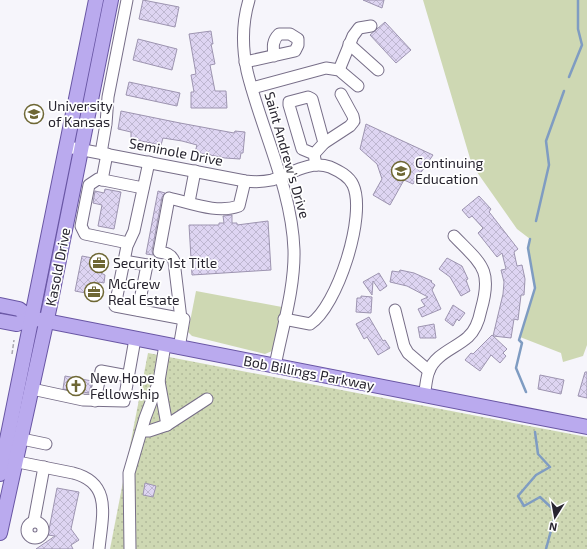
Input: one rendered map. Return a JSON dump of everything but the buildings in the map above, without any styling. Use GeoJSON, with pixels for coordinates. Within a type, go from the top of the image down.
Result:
{"type":"FeatureCollection","features":[{"type":"Feature","properties":{"kind":"main road","name":"Kasold Drive"},"geometry":{"type":"LineString","coordinates":[[0,533],[6,459],[31,318],[96,0]]}},
{"type":"Feature","properties":{"kind":"main road","name":"Kasold Drive"},"geometry":{"type":"LineString","coordinates":[[0,474],[6,459],[22,439],[111,0]]}},
{"type":"Feature","properties":{"kind":"main road","name":"Bob Billings Parkway"},"geometry":{"type":"LineString","coordinates":[[0,306],[19,309],[31,318],[587,427]]}},
{"type":"Feature","properties":{"kind":"main road","name":"Bob Billings Parkway"},"geometry":{"type":"LineString","coordinates":[[0,321],[17,324],[31,318]]}},
{"type":"Feature","properties":{"kind":"street"},"geometry":{"type":"LineString","coordinates":[[102,180],[108,97],[127,0]]}},
{"type":"Feature","properties":{"kind":"street","name":"Saint Andrew's Drive"},"geometry":{"type":"LineString","coordinates":[[249,0],[244,29],[245,62],[291,220],[294,252],[292,282],[275,366]]}},
{"type":"Feature","properties":{"kind":"street"},"geometry":{"type":"LineString","coordinates":[[339,70],[349,44],[359,28],[371,26]]}},
{"type":"Feature","properties":{"kind":"street"},"geometry":{"type":"LineString","coordinates":[[349,44],[378,70]]}},
{"type":"Feature","properties":{"kind":"street"},"geometry":{"type":"LineString","coordinates":[[245,62],[274,56]]}},
{"type":"Feature","properties":{"kind":"street"},"geometry":{"type":"LineString","coordinates":[[252,88],[315,69],[326,68],[339,70],[358,86]]}},
{"type":"Feature","properties":{"kind":"street"},"geometry":{"type":"LineString","coordinates":[[314,154],[324,143],[350,126],[354,121],[353,116],[341,94]]}},
{"type":"Feature","properties":{"kind":"street"},"geometry":{"type":"LineString","coordinates":[[314,154],[302,149],[288,105],[289,102],[308,97],[312,99],[324,143]]}},
{"type":"Feature","properties":{"kind":"street","name":"Seminole Drive"},"geometry":{"type":"LineString","coordinates":[[67,146],[245,181],[263,181],[279,177],[288,172],[316,165]]}},
{"type":"Feature","properties":{"kind":"street"},"geometry":{"type":"LineString","coordinates":[[284,319],[310,324],[316,320],[346,266],[355,230],[357,203],[353,185],[346,175],[329,167],[316,165],[314,154]]}},
{"type":"Feature","properties":{"kind":"street"},"geometry":{"type":"LineString","coordinates":[[149,162],[134,231],[128,243],[115,306],[181,318]]}},
{"type":"Feature","properties":{"kind":"street"},"geometry":{"type":"LineString","coordinates":[[189,202],[195,172]]}},
{"type":"Feature","properties":{"kind":"street"},"geometry":{"type":"LineString","coordinates":[[128,243],[85,234],[82,230],[81,226],[89,185],[94,180],[102,180],[143,188]]}},
{"type":"Feature","properties":{"kind":"street"},"geometry":{"type":"LineString","coordinates":[[179,348],[184,319],[181,318],[174,261],[172,256],[167,253],[159,252],[169,198],[217,209],[239,206],[245,181]]}},
{"type":"Feature","properties":{"kind":"street"},"geometry":{"type":"LineString","coordinates":[[424,395],[429,370],[445,352],[463,341],[474,331],[486,293],[487,285],[483,268],[479,261],[454,236]]}},
{"type":"Feature","properties":{"kind":"street"},"geometry":{"type":"LineString","coordinates":[[124,261],[147,266],[138,310]]}},
{"type":"Feature","properties":{"kind":"street"},"geometry":{"type":"LineString","coordinates":[[395,310],[404,346],[408,353],[429,370]]}},
{"type":"Feature","properties":{"kind":"street"},"geometry":{"type":"LineString","coordinates":[[32,389],[83,400],[124,401],[135,339]]}},
{"type":"Feature","properties":{"kind":"street"},"geometry":{"type":"LineString","coordinates":[[130,549],[129,473],[159,381],[165,345]]}},
{"type":"Feature","properties":{"kind":"street"},"geometry":{"type":"LineString","coordinates":[[95,401],[101,371],[128,376]]}},
{"type":"Feature","properties":{"kind":"street"},"geometry":{"type":"LineString","coordinates":[[159,381],[167,425]]}},
{"type":"Feature","properties":{"kind":"street"},"geometry":{"type":"LineString","coordinates":[[142,430],[149,431],[167,425],[207,399]]}},
{"type":"Feature","properties":{"kind":"street"},"geometry":{"type":"LineString","coordinates":[[22,439],[46,444]]}},
{"type":"Feature","properties":{"kind":"street"},"geometry":{"type":"LineString","coordinates":[[6,459],[83,475],[92,481],[98,489],[103,505],[99,549]]}},
{"type":"Feature","properties":{"kind":"street"},"geometry":{"type":"LineString","coordinates":[[34,521],[44,467]]}},
{"type":"Feature","properties":{"kind":"green space"},"geometry":{"type":"Polygon","coordinates":[[[423,0],[587,0],[587,345],[583,356],[563,362],[561,353],[520,337],[535,288],[528,248],[530,239],[517,229],[472,165],[423,0]]]}},
{"type":"Feature","properties":{"kind":"green space"},"geometry":{"type":"Polygon","coordinates":[[[196,291],[282,307],[272,351],[265,354],[192,336],[188,332],[196,291]]]}},
{"type":"Feature","properties":{"kind":"green space"},"geometry":{"type":"Polygon","coordinates":[[[148,353],[587,437],[587,549],[110,549],[148,353]]]}},
{"type":"Feature","properties":{"kind":"waterway"},"geometry":{"type":"LineString","coordinates":[[569,77],[582,45],[578,29],[578,0]]}},
{"type":"Feature","properties":{"kind":"waterway"},"geometry":{"type":"LineString","coordinates":[[536,221],[549,165],[546,141],[564,91]]}},
{"type":"Feature","properties":{"kind":"waterway"},"geometry":{"type":"LineString","coordinates":[[526,392],[516,368],[522,343],[519,340],[535,288],[528,248],[530,239]]}},
{"type":"Feature","properties":{"kind":"waterway"},"geometry":{"type":"LineString","coordinates":[[535,432],[538,454],[550,467],[536,475],[518,496],[524,506],[540,497],[556,512],[546,549]]}},
{"type":"Feature","properties":{"kind":"place","name":"University of Kansas"},"geometry":{"type":"Point","coordinates":[34,114]}},
{"type":"Feature","properties":{"kind":"place","name":"Continuing Education"},"geometry":{"type":"Point","coordinates":[401,171]}},
{"type":"Feature","properties":{"kind":"place","name":"Security 1st Title"},"geometry":{"type":"Point","coordinates":[99,263]}},
{"type":"Feature","properties":{"kind":"place","name":"McGrew Real Estate"},"geometry":{"type":"Point","coordinates":[94,292]}},
{"type":"Feature","properties":{"kind":"place","name":"New Hope Fellowship"},"geometry":{"type":"Point","coordinates":[76,386]}}]}
